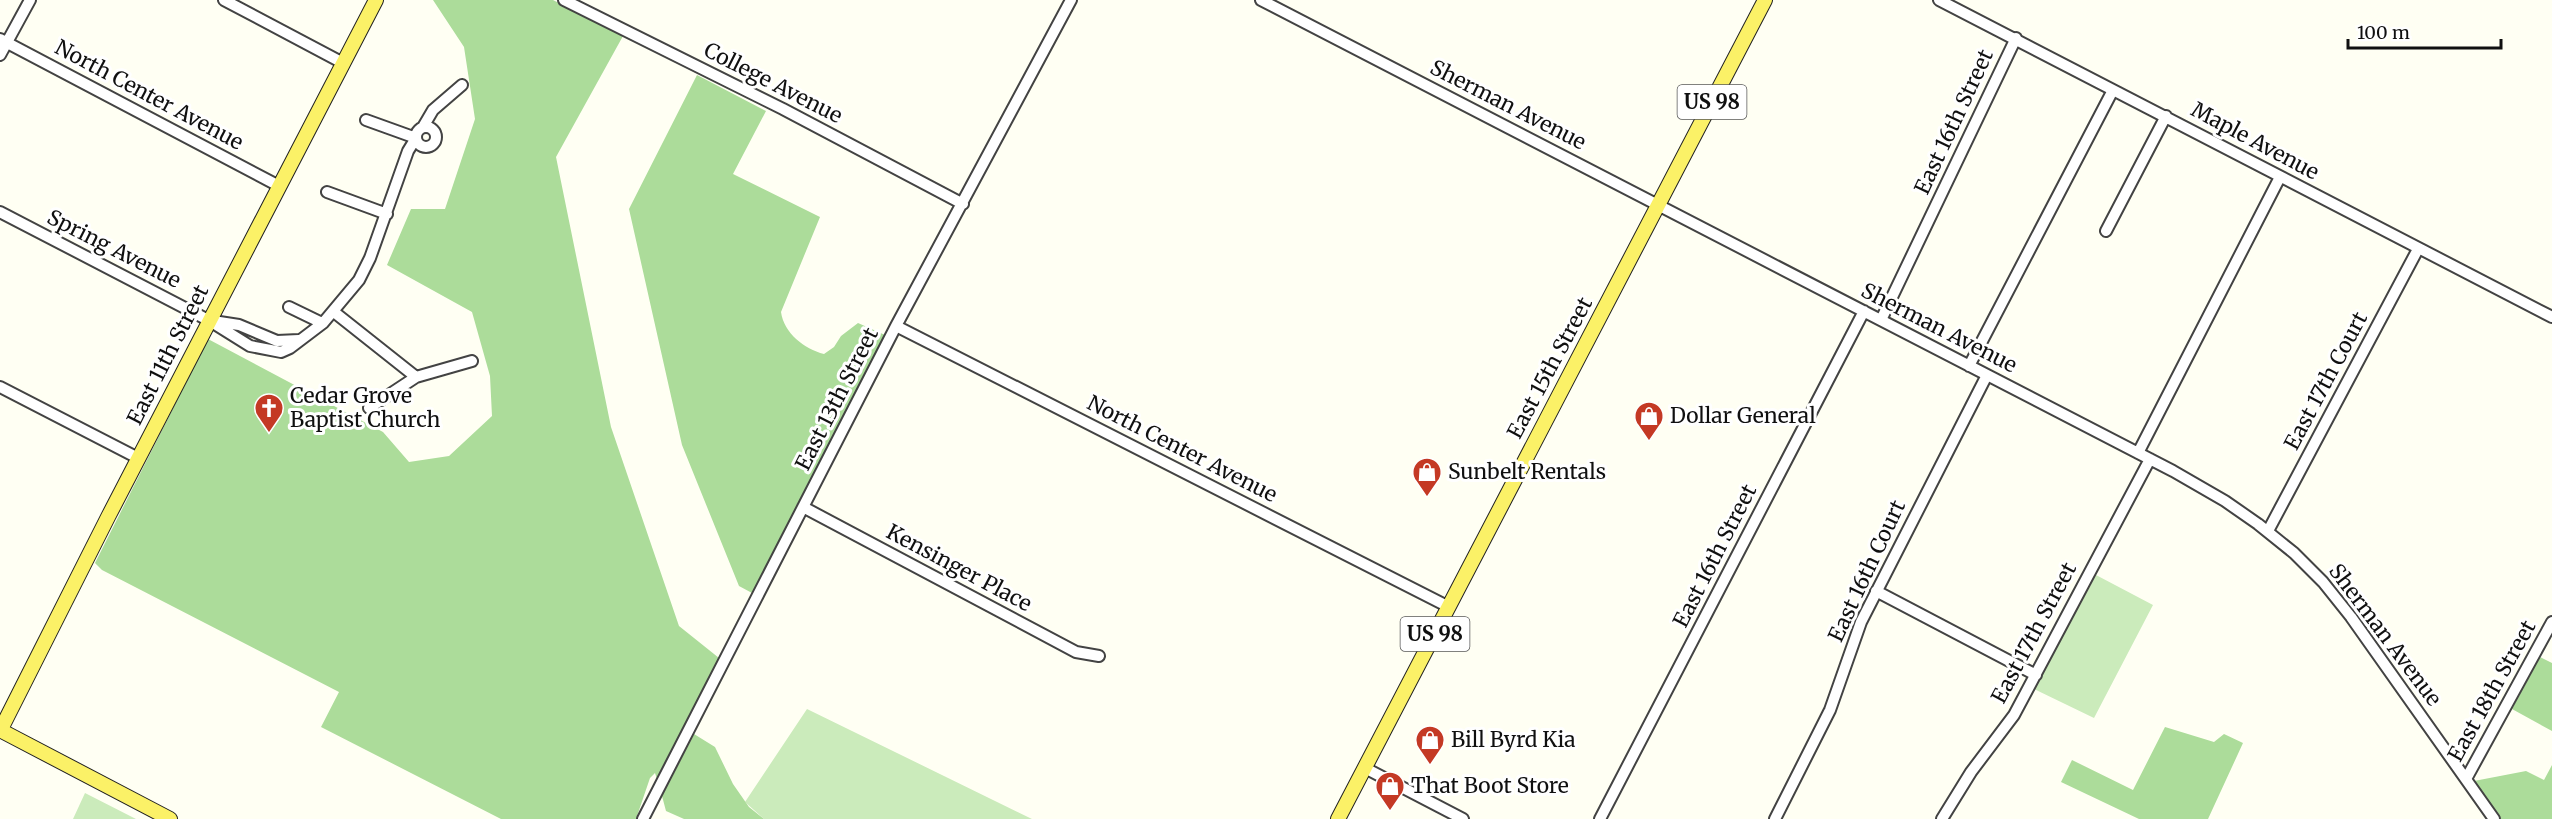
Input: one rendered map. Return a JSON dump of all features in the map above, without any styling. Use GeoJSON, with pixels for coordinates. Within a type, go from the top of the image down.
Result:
{"type":"FeatureCollection","features":[{"type":"Feature","properties":{"kind":"main road","name":"East 11th Street"},"geometry":{"type":"LineString","coordinates":[[0,730],[376,0]]}},
{"type":"Feature","properties":{"kind":"main road","name":"East 15th Street"},"geometry":{"type":"LineString","coordinates":[[1338,819],[1765,0]]}},
{"type":"Feature","properties":{"kind":"main road"},"geometry":{"type":"LineString","coordinates":[[0,730],[165,818]]}},
{"type":"Feature","properties":{"kind":"street"},"geometry":{"type":"LineString","coordinates":[[0,55],[3,40],[30,0]]}},
{"type":"Feature","properties":{"kind":"street"},"geometry":{"type":"LineString","coordinates":[[224,0],[343,63]]}},
{"type":"Feature","properties":{"kind":"street","name":"College Avenue"},"geometry":{"type":"LineString","coordinates":[[564,0],[963,204]]}},
{"type":"Feature","properties":{"kind":"street","name":"East 13th Street"},"geometry":{"type":"LineString","coordinates":[[643,819],[896,326],[1071,0]]}},
{"type":"Feature","properties":{"kind":"street","name":"Sherman Avenue"},"geometry":{"type":"LineString","coordinates":[[1261,0],[2216,495],[2268,531],[2309,568],[2340,602],[2494,819]]}},
{"type":"Feature","properties":{"kind":"street","name":"Maple Avenue"},"geometry":{"type":"LineString","coordinates":[[1939,0],[2552,317]]}},
{"type":"Feature","properties":{"kind":"street","name":"East 16th Street"},"geometry":{"type":"LineString","coordinates":[[1881,320],[2016,38]]}},
{"type":"Feature","properties":{"kind":"street","name":"North Center Avenue"},"geometry":{"type":"LineString","coordinates":[[3,40],[279,186]]}},
{"type":"Feature","properties":{"kind":"street"},"geometry":{"type":"LineString","coordinates":[[416,138],[418,131],[433,110],[462,85]]}},
{"type":"Feature","properties":{"kind":"street"},"geometry":{"type":"LineString","coordinates":[[1969,366],[2114,90]]}},
{"type":"Feature","properties":{"kind":"street"},"geometry":{"type":"LineString","coordinates":[[2106,231],[2166,116]]}},
{"type":"Feature","properties":{"kind":"street"},"geometry":{"type":"LineString","coordinates":[[366,120],[416,138],[422,146],[428,146],[436,138],[435,132],[423,127]]}},
{"type":"Feature","properties":{"kind":"street","name":"Spring Avenue"},"geometry":{"type":"LineString","coordinates":[[0,212],[210,321],[234,338],[262,350],[281,352],[300,340],[334,312],[359,280],[387,214],[408,151],[416,138]]}},
{"type":"Feature","properties":{"kind":"street"},"geometry":{"type":"LineString","coordinates":[[2138,453],[2280,177]]}},
{"type":"Feature","properties":{"kind":"street"},"geometry":{"type":"LineString","coordinates":[[327,192],[387,214]]}},
{"type":"Feature","properties":{"kind":"street","name":"East 17th Court"},"geometry":{"type":"LineString","coordinates":[[2268,531],[2418,249]]}},
{"type":"Feature","properties":{"kind":"street"},"geometry":{"type":"LineString","coordinates":[[289,306],[322,323]]}},
{"type":"Feature","properties":{"kind":"street","name":"East 16th Street"},"geometry":{"type":"LineString","coordinates":[[1600,819],[1864,311]]}},
{"type":"Feature","properties":{"kind":"street"},"geometry":{"type":"LineString","coordinates":[[334,312],[416,377]]}},
{"type":"Feature","properties":{"kind":"street","name":"North Center Avenue"},"geometry":{"type":"LineString","coordinates":[[896,326],[1449,607]]}},
{"type":"Feature","properties":{"kind":"street"},"geometry":{"type":"LineString","coordinates":[[369,408],[416,377],[472,361]]}},
{"type":"Feature","properties":{"kind":"street","name":"East 16th Court"},"geometry":{"type":"LineString","coordinates":[[1776,819],[1830,710],[1861,622],[1987,375]]}},
{"type":"Feature","properties":{"kind":"street"},"geometry":{"type":"LineString","coordinates":[[0,387],[138,459]]}},
{"type":"Feature","properties":{"kind":"street","name":"East 17th Street"},"geometry":{"type":"LineString","coordinates":[[1942,819],[1971,772],[2014,715],[2150,459]]}},
{"type":"Feature","properties":{"kind":"street","name":"Kensinger Place"},"geometry":{"type":"LineString","coordinates":[[803,507],[1076,652],[1099,656]]}},
{"type":"Feature","properties":{"kind":"street"},"geometry":{"type":"LineString","coordinates":[[1876,591],[2036,675]]}},
{"type":"Feature","properties":{"kind":"street","name":"East 18th Street"},"geometry":{"type":"LineString","coordinates":[[2466,779],[2552,622]]}},
{"type":"Feature","properties":{"kind":"street"},"geometry":{"type":"LineString","coordinates":[[1365,768],[1462,819]]}},
{"type":"Feature","properties":{"kind":"green space"},"geometry":{"type":"Polygon","coordinates":[[[433,0],[553,0],[623,36],[556,157],[611,427],[679,626],[719,658],[657,779],[655,773],[650,778],[636,819],[501,819],[321,727],[339,692],[102,570],[95,563],[208,339],[383,432],[409,462],[449,456],[492,416],[490,376],[472,312],[387,265],[411,209],[445,209],[475,119],[464,47],[433,0]]]}},
{"type":"Feature","properties":{"kind":"green space"},"geometry":{"type":"Polygon","coordinates":[[[697,75],[766,111],[733,174],[820,217],[781,312],[786,327],[802,344],[824,354],[834,347],[841,336],[858,323],[885,335],[752,593],[739,586],[682,445],[629,209],[697,75]]]}},
{"type":"Feature","properties":{"kind":"green space"},"geometry":{"type":"Polygon","coordinates":[[[2096,575],[2153,605],[2094,718],[2034,689],[2096,575]]]}},
{"type":"Feature","properties":{"kind":"green space"},"geometry":{"type":"Polygon","coordinates":[[[2540,657],[2552,663],[2552,731],[2512,709],[2540,657]]]}},
{"type":"Feature","properties":{"kind":"green space"},"geometry":{"type":"Polygon","coordinates":[[[807,709],[1032,819],[764,819],[745,802],[807,709]]]}},
{"type":"Feature","properties":{"kind":"green space"},"geometry":{"type":"Polygon","coordinates":[[[2165,727],[2214,742],[2224,734],[2243,743],[2208,819],[2139,819],[2061,782],[2072,760],[2133,790],[2165,727]]]}},
{"type":"Feature","properties":{"kind":"green space"},"geometry":{"type":"Polygon","coordinates":[[[694,734],[715,747],[733,784],[749,807],[764,819],[684,819],[666,811],[662,796],[694,734]]]}},
{"type":"Feature","properties":{"kind":"green space"},"geometry":{"type":"Polygon","coordinates":[[[2552,765],[2552,819],[2501,819],[2474,781],[2526,771],[2544,780],[2552,765]]]}},
{"type":"Feature","properties":{"kind":"green space"},"geometry":{"type":"Polygon","coordinates":[[[85,793],[136,819],[73,819],[85,793]]]}},
{"type":"Feature","properties":{"kind":"place","name":"Cedar Grove Baptist Church"},"geometry":{"type":"Point","coordinates":[269,434]}},
{"type":"Feature","properties":{"kind":"place","name":"Dollar General"},"geometry":{"type":"Point","coordinates":[1649,442]}},
{"type":"Feature","properties":{"kind":"place","name":"Sunbelt Rentals"},"geometry":{"type":"Point","coordinates":[1427,498]}},
{"type":"Feature","properties":{"kind":"place","name":"Bill Byrd Kia"},"geometry":{"type":"Point","coordinates":[1430,766]}},
{"type":"Feature","properties":{"kind":"place","name":"That Boot Store"},"geometry":{"type":"Point","coordinates":[1390,812]}}]}
